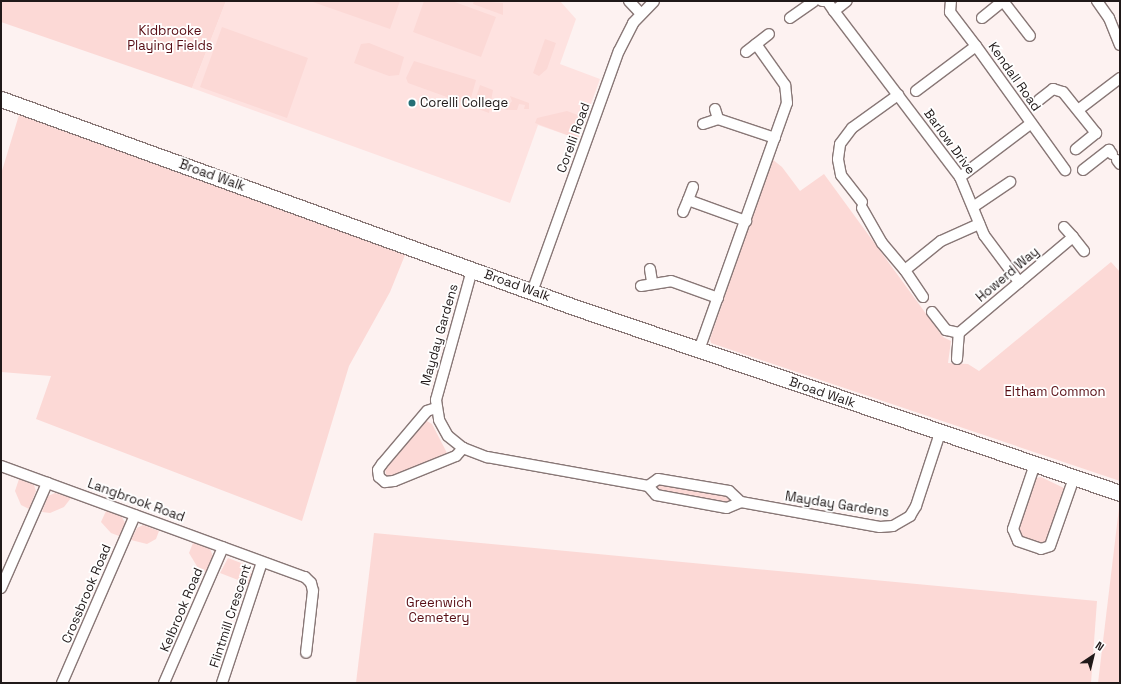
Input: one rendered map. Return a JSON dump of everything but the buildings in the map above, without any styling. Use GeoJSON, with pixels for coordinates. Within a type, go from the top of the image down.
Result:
{"type":"FeatureCollection","features":[{"type":"Feature","properties":{"kind":"street"},"geometry":{"type":"LineString","coordinates":[[629,1],[640,13]]}},
{"type":"Feature","properties":{"kind":"street","name":"Corelli Road"},"geometry":{"type":"LineString","coordinates":[[532,292],[619,51],[640,13],[654,1]]}},
{"type":"Feature","properties":{"kind":"street"},"geometry":{"type":"LineString","coordinates":[[790,18],[814,1]]}},
{"type":"Feature","properties":{"kind":"street","name":"Barlow Drive"},"geometry":{"type":"LineString","coordinates":[[822,1],[827,1],[960,177],[979,224],[992,248],[1019,282]]}},
{"type":"Feature","properties":{"kind":"street"},"geometry":{"type":"LineString","coordinates":[[834,11],[847,1]]}},
{"type":"Feature","properties":{"kind":"street","name":"Kendall Road"},"geometry":{"type":"LineString","coordinates":[[951,1],[950,12],[976,46],[1030,124],[1065,170]]}},
{"type":"Feature","properties":{"kind":"street"},"geometry":{"type":"LineString","coordinates":[[982,18],[1003,1],[1030,36]]}},
{"type":"Feature","properties":{"kind":"street"},"geometry":{"type":"LineString","coordinates":[[1097,1],[1109,18],[1120,45]]}},
{"type":"Feature","properties":{"kind":"street"},"geometry":{"type":"LineString","coordinates":[[746,52],[769,34]]}},
{"type":"Feature","properties":{"kind":"street"},"geometry":{"type":"LineString","coordinates":[[699,350],[775,138],[787,95],[780,76],[756,44]]}},
{"type":"Feature","properties":{"kind":"street","name":"Kendall Road"},"geometry":{"type":"LineString","coordinates":[[916,91],[976,46]]}},
{"type":"Feature","properties":{"kind":"street"},"geometry":{"type":"LineString","coordinates":[[1078,110],[1120,78]]}},
{"type":"Feature","properties":{"kind":"street"},"geometry":{"type":"LineString","coordinates":[[1039,100],[1053,89],[1063,92],[1096,133],[1076,149]]}},
{"type":"Feature","properties":{"kind":"street"},"geometry":{"type":"LineString","coordinates":[[898,95],[852,128],[840,144],[838,159],[841,175],[862,205],[882,243],[905,270],[923,297]]}},
{"type":"Feature","properties":{"kind":"street","name":"Broad Walk"},"geometry":{"type":"LineString","coordinates":[[1,99],[532,292],[940,433],[1120,493]]}},
{"type":"Feature","properties":{"kind":"street"},"geometry":{"type":"LineString","coordinates":[[715,109],[718,119]]}},
{"type":"Feature","properties":{"kind":"street"},"geometry":{"type":"LineString","coordinates":[[703,124],[718,119],[775,138]]}},
{"type":"Feature","properties":{"kind":"street","name":"Kendall Road"},"geometry":{"type":"LineString","coordinates":[[960,177],[1030,124]]}},
{"type":"Feature","properties":{"kind":"street"},"geometry":{"type":"LineString","coordinates":[[1083,170],[1110,150],[1117,159]]}},
{"type":"Feature","properties":{"kind":"street"},"geometry":{"type":"LineString","coordinates":[[973,207],[1010,182]]}},
{"type":"Feature","properties":{"kind":"street"},"geometry":{"type":"LineString","coordinates":[[683,212],[693,186]]}},
{"type":"Feature","properties":{"kind":"street"},"geometry":{"type":"LineString","coordinates":[[688,200],[746,221]]}},
{"type":"Feature","properties":{"kind":"street"},"geometry":{"type":"LineString","coordinates":[[905,270],[941,241],[979,224]]}},
{"type":"Feature","properties":{"kind":"street"},"geometry":{"type":"LineString","coordinates":[[1064,227],[1084,251]]}},
{"type":"Feature","properties":{"kind":"street","name":"Howerd Way"},"geometry":{"type":"LineString","coordinates":[[959,333],[1073,237]]}},
{"type":"Feature","properties":{"kind":"street"},"geometry":{"type":"LineString","coordinates":[[650,269],[652,282]]}},
{"type":"Feature","properties":{"kind":"street","name":"Mayday Gardens"},"geometry":{"type":"LineString","coordinates":[[472,270],[438,392],[436,408],[442,427],[463,448],[487,457],[648,486],[656,495],[726,508],[741,502],[880,527],[893,526],[903,522],[916,506],[940,433]]}},
{"type":"Feature","properties":{"kind":"street"},"geometry":{"type":"LineString","coordinates":[[641,286],[652,282],[671,281],[718,298]]}},
{"type":"Feature","properties":{"kind":"street"},"geometry":{"type":"LineString","coordinates":[[932,312],[946,330],[959,333],[957,359]]}},
{"type":"Feature","properties":{"kind":"street"},"geometry":{"type":"LineString","coordinates":[[436,408],[427,411],[382,464],[378,470],[380,477],[385,482],[394,481],[456,456],[463,448]]}},
{"type":"Feature","properties":{"kind":"street"},"geometry":{"type":"LineString","coordinates":[[1035,464],[1013,529],[1018,541],[1041,549],[1050,546],[1074,478]]}},
{"type":"Feature","properties":{"kind":"street","name":"Langbrook Road"},"geometry":{"type":"LineString","coordinates":[[1,466],[262,562]]}},
{"type":"Feature","properties":{"kind":"street","name":"Mayday Gardens"},"geometry":{"type":"LineString","coordinates":[[648,486],[658,479],[722,490],[730,492],[741,502]]}},
{"type":"Feature","properties":{"kind":"street"},"geometry":{"type":"LineString","coordinates":[[1,588],[47,482]]}},
{"type":"Feature","properties":{"kind":"street","name":"Crossbrook Road"},"geometry":{"type":"LineString","coordinates":[[62,683],[135,515]]}},
{"type":"Feature","properties":{"kind":"street","name":"Kelbrook Road"},"geometry":{"type":"LineString","coordinates":[[164,683],[223,547]]}},
{"type":"Feature","properties":{"kind":"street","name":"Flintmill Crescent"},"geometry":{"type":"LineString","coordinates":[[222,683],[262,562],[305,577],[311,582],[313,591],[306,653]]}},
{"type":"Feature","properties":{"kind":"shaded area","name":"Corelli College"},"geometry":{"type":"Polygon","coordinates":[[[226,1],[560,1],[576,19],[560,64],[600,79],[578,139],[538,125],[510,203],[192,88],[226,1]]]}},
{"type":"Feature","properties":{"kind":"green space","name":"Kidbrooke Playing Fields"},"geometry":{"type":"Polygon","coordinates":[[[1,1],[226,1],[192,88],[1,22],[1,1]]]}},
{"type":"Feature","properties":{"kind":"green space"},"geometry":{"type":"Polygon","coordinates":[[[310,1],[400,1],[390,29],[310,1]]]}},
{"type":"Feature","properties":{"kind":"green space"},"geometry":{"type":"Polygon","coordinates":[[[424,1],[452,1],[496,17],[481,57],[413,32],[424,1]]]}},
{"type":"Feature","properties":{"kind":"green space"},"geometry":{"type":"Polygon","coordinates":[[[474,1],[503,3],[503,15],[473,4],[474,1]]]}},
{"type":"Feature","properties":{"kind":"green space"},"geometry":{"type":"Polygon","coordinates":[[[222,27],[308,58],[287,118],[200,87],[222,27]]]}},
{"type":"Feature","properties":{"kind":"green space"},"geometry":{"type":"Polygon","coordinates":[[[545,39],[556,43],[547,69],[539,76],[533,73],[545,39]]]}},
{"type":"Feature","properties":{"kind":"green space"},"geometry":{"type":"Polygon","coordinates":[[[369,43],[404,57],[399,75],[389,76],[354,63],[361,44],[369,43]]]}},
{"type":"Feature","properties":{"kind":"green space"},"geometry":{"type":"Polygon","coordinates":[[[414,61],[476,80],[469,105],[408,83],[406,78],[414,61]]]}},
{"type":"Feature","properties":{"kind":"green space"},"geometry":{"type":"Polygon","coordinates":[[[480,85],[493,90],[489,113],[473,107],[480,85]]]}},
{"type":"Feature","properties":{"kind":"green space"},"geometry":{"type":"Polygon","coordinates":[[[510,96],[529,103],[529,109],[524,109],[525,105],[519,104],[517,110],[505,110],[512,101],[510,96]]]}},
{"type":"Feature","properties":{"kind":"green space"},"geometry":{"type":"Polygon","coordinates":[[[567,111],[586,118],[578,139],[535,123],[537,118],[567,111]]]}},
{"type":"Feature","properties":{"kind":"green space"},"geometry":{"type":"Polygon","coordinates":[[[19,115],[405,255],[390,292],[349,366],[302,521],[36,419],[51,376],[1,372],[1,174],[19,115]]]}},
{"type":"Feature","properties":{"kind":"green space","name":"Eltham Common"},"geometry":{"type":"Polygon","coordinates":[[[772,159],[782,167],[800,191],[824,174],[943,337],[951,341],[948,363],[968,364],[979,371],[1111,262],[1120,272],[1120,481],[711,343],[710,339],[772,159]]]}},
{"type":"Feature","properties":{"kind":"green space"},"geometry":{"type":"Polygon","coordinates":[[[425,420],[432,424],[447,453],[395,477],[386,475],[385,467],[425,420]]]}},
{"type":"Feature","properties":{"kind":"green space"},"geometry":{"type":"Polygon","coordinates":[[[1041,477],[1066,489],[1047,541],[1039,545],[1020,538],[1018,527],[1035,478],[1041,477]]]}},
{"type":"Feature","properties":{"kind":"green space"},"geometry":{"type":"Polygon","coordinates":[[[19,479],[34,485],[36,491],[29,509],[21,505],[15,491],[19,479]]]}},
{"type":"Feature","properties":{"kind":"green space"},"geometry":{"type":"Polygon","coordinates":[[[657,483],[727,495],[731,501],[728,504],[657,493],[657,483]]]}},
{"type":"Feature","properties":{"kind":"green space"},"geometry":{"type":"Polygon","coordinates":[[[55,493],[71,498],[64,507],[50,513],[42,512],[48,496],[55,493]]]}},
{"type":"Feature","properties":{"kind":"green space"},"geometry":{"type":"Polygon","coordinates":[[[1120,507],[1120,683],[1098,683],[1119,508],[1120,507]]]}},
{"type":"Feature","properties":{"kind":"green space"},"geometry":{"type":"Polygon","coordinates":[[[106,511],[122,517],[125,523],[119,536],[111,533],[101,522],[106,511]]]}},
{"type":"Feature","properties":{"kind":"green space"},"geometry":{"type":"Polygon","coordinates":[[[143,525],[159,531],[156,539],[147,544],[131,540],[137,528],[143,525]]]}},
{"type":"Feature","properties":{"kind":"green space","name":"Greenwich Cemetery"},"geometry":{"type":"Polygon","coordinates":[[[374,533],[1097,601],[1091,683],[356,683],[374,533]]]}},
{"type":"Feature","properties":{"kind":"green space"},"geometry":{"type":"Polygon","coordinates":[[[193,543],[210,549],[213,556],[206,572],[198,568],[189,553],[193,543]]]}},
{"type":"Feature","properties":{"kind":"green space"},"geometry":{"type":"Polygon","coordinates":[[[228,558],[249,566],[253,578],[251,585],[220,573],[228,558]]]}},
{"type":"Feature","properties":{"kind":"place","name":"Corelli College"},"geometry":{"type":"Point","coordinates":[412,103]}}]}
